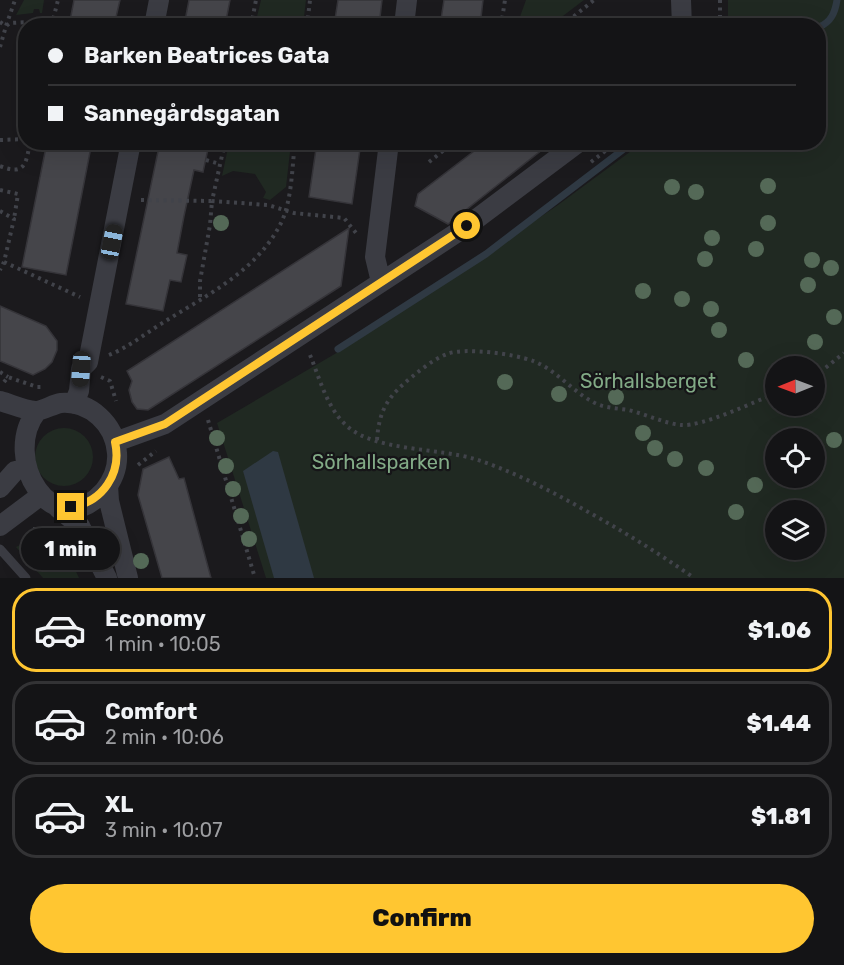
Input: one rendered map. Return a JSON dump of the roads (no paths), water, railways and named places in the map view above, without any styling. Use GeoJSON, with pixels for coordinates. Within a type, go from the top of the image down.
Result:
{"type":"FeatureCollection","features":[{"type":"Feature","properties":{"kind":"street"},"geometry":{"type":"LineString","coordinates":[[156,18],[159,0]]}},
{"type":"Feature","properties":{"kind":"street"},"geometry":{"type":"LineString","coordinates":[[405,18],[407,0]]}},
{"type":"Feature","properties":{"kind":"street"},"geometry":{"type":"LineString","coordinates":[[74,404],[79,391],[81,369],[88,362],[129,150]]}},
{"type":"Feature","properties":{"kind":"street"},"geometry":{"type":"LineString","coordinates":[[381,282],[375,257],[388,150]]}},
{"type":"Feature","properties":{"kind":"street"},"geometry":{"type":"LineString","coordinates":[[115,442],[165,424],[467,226],[568,150]]}},
{"type":"Feature","properties":{"kind":"street"},"geometry":{"type":"LineString","coordinates":[[0,400],[37,411]]}},
{"type":"Feature","properties":{"kind":"street"},"geometry":{"type":"LineString","coordinates":[[0,488],[20,429],[37,411],[56,404],[74,404],[100,417],[109,428],[115,442],[117,460],[108,485],[109,501],[128,578]]}},
{"type":"Feature","properties":{"kind":"street"},"geometry":{"type":"LineString","coordinates":[[11,459],[21,484],[36,499],[58,508],[80,526],[106,578]]}},
{"type":"Feature","properties":{"kind":"street"},"geometry":{"type":"LineString","coordinates":[[58,508],[90,502],[108,485]]}},
{"type":"Feature","properties":{"kind":"street"},"geometry":{"type":"LineString","coordinates":[[6,522],[36,499]]}},
{"type":"Feature","properties":{"kind":"lane"},"geometry":{"type":"LineString","coordinates":[[0,549],[26,578]]}},
{"type":"Feature","properties":{"kind":"waterway"},"geometry":{"type":"LineString","coordinates":[[826,23],[832,16],[837,0]]}},
{"type":"Feature","properties":{"kind":"waterway"},"geometry":{"type":"LineString","coordinates":[[338,349],[486,254],[622,150]]}},
{"type":"Feature","properties":{"kind":"park label","name":"Sörhallsberget"},"geometry":{"type":"Point","coordinates":[648,381]}},
{"type":"Feature","properties":{"kind":"park label","name":"Sörhallsparken"},"geometry":{"type":"Point","coordinates":[381,462]}}]}
